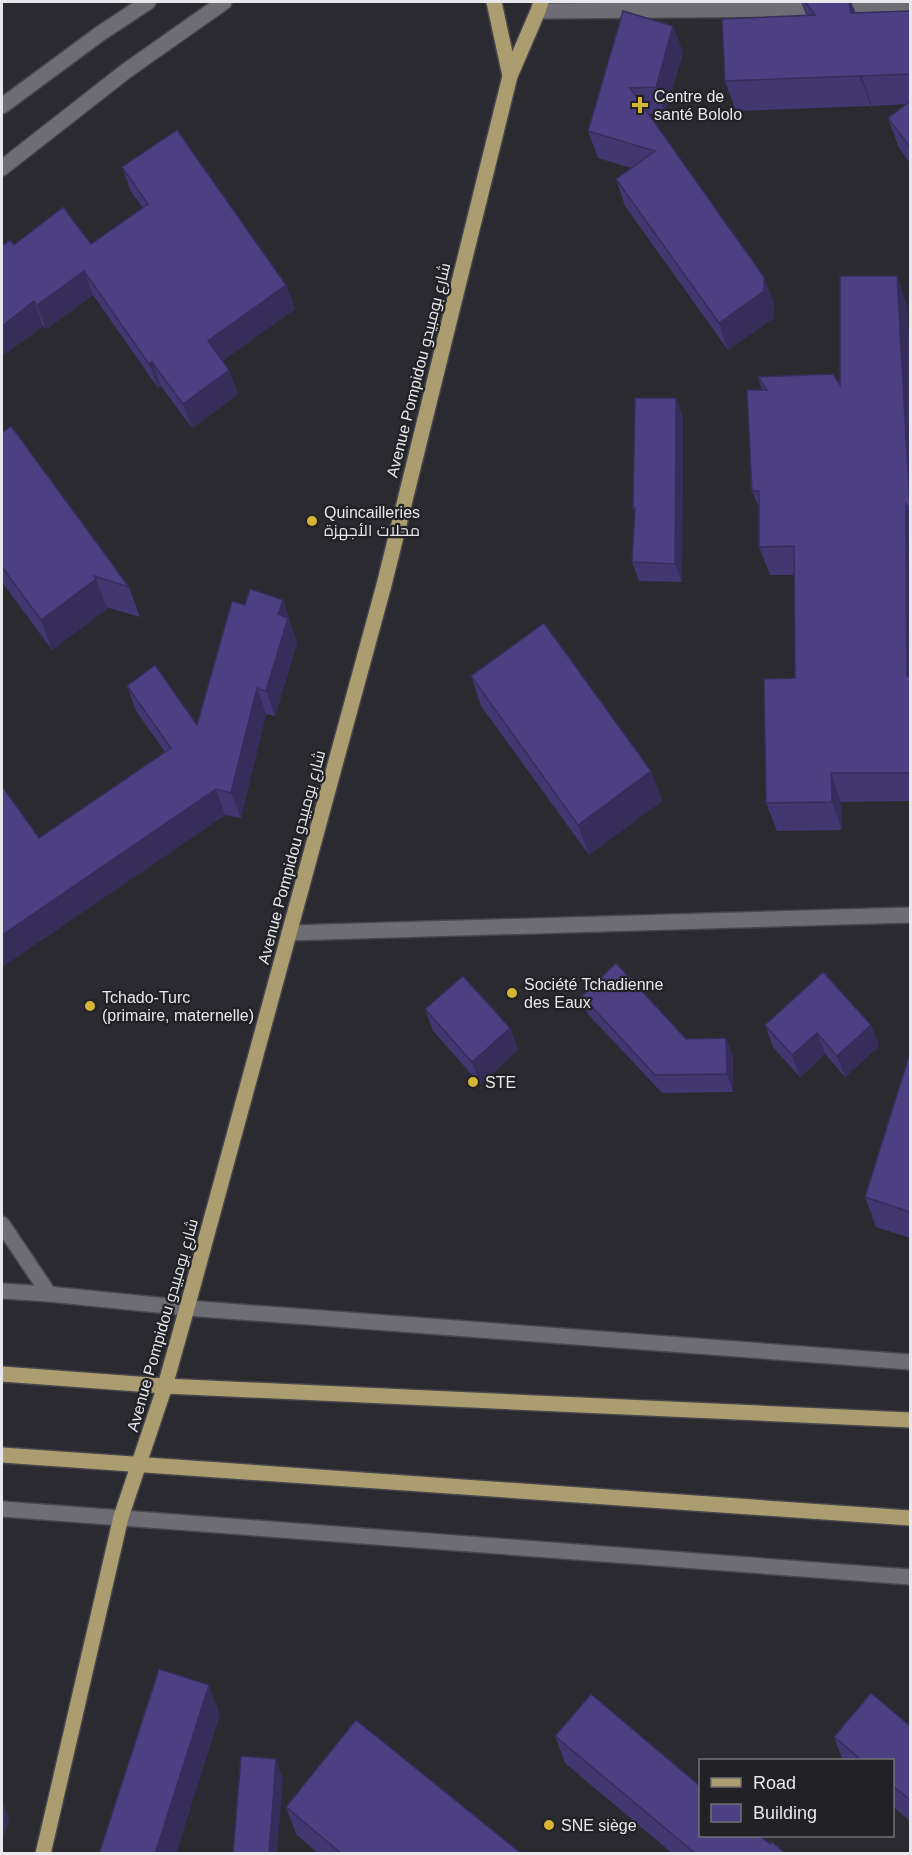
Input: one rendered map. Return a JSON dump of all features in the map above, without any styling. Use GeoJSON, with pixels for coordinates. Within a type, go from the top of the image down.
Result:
{"type":"FeatureCollection","features":[{"type":"Feature","properties":{"kind":"main road"},"geometry":{"type":"LineString","coordinates":[[494,2],[510,76]]}},
{"type":"Feature","properties":{"kind":"main road","name":"Avenue Pompidou شارع بومبيدو"},"geometry":{"type":"LineString","coordinates":[[43,1854],[121,1517],[165,1386],[384,585],[510,76],[540,6]]}},
{"type":"Feature","properties":{"kind":"main road"},"geometry":{"type":"LineString","coordinates":[[2,1374],[165,1386],[910,1420]]}},
{"type":"Feature","properties":{"kind":"main road"},"geometry":{"type":"LineString","coordinates":[[2,1455],[910,1518]]}},
{"type":"Feature","properties":{"kind":"street"},"geometry":{"type":"LineString","coordinates":[[2,106],[100,33],[148,2]]}},
{"type":"Feature","properties":{"kind":"street"},"geometry":{"type":"LineString","coordinates":[[2,168],[126,71],[224,2]]}},
{"type":"Feature","properties":{"kind":"street"},"geometry":{"type":"LineString","coordinates":[[540,6],[910,8]]}},
{"type":"Feature","properties":{"kind":"street"},"geometry":{"type":"LineString","coordinates":[[289,933],[910,915]]}},
{"type":"Feature","properties":{"kind":"street"},"geometry":{"type":"LineString","coordinates":[[2,1224],[49,1294]]}},
{"type":"Feature","properties":{"kind":"street"},"geometry":{"type":"LineString","coordinates":[[2,1291],[187,1308],[910,1362]]}},
{"type":"Feature","properties":{"kind":"street"},"geometry":{"type":"LineString","coordinates":[[2,1509],[910,1577]]}},
{"type":"Feature","properties":{"kind":"building"},"geometry":{"type":"Polygon","coordinates":[[[805,2],[849,2],[851,13],[910,11],[910,74],[861,76],[861,79],[859,76],[725,81],[722,19],[815,15],[805,2]]]}},
{"type":"Feature","properties":{"kind":"building"},"geometry":{"type":"Polygon","coordinates":[[[623,11],[673,26],[656,87],[630,88],[764,277],[764,291],[719,323],[616,179],[655,151],[588,131],[623,11]]]}},
{"type":"Feature","properties":{"kind":"building"},"geometry":{"type":"Polygon","coordinates":[[[910,101],[910,147],[888,118],[910,101]]]}},
{"type":"Feature","properties":{"kind":"building"},"geometry":{"type":"Polygon","coordinates":[[[177,130],[286,285],[208,341],[229,370],[183,404],[152,362],[149,364],[84,271],[37,305],[34,301],[2,326],[2,246],[10,240],[14,245],[63,207],[91,244],[148,204],[122,167],[177,130]]]}},
{"type":"Feature","properties":{"kind":"building"},"geometry":{"type":"Polygon","coordinates":[[[840,276],[897,276],[910,508],[906,504],[910,773],[831,773],[832,802],[766,803],[764,679],[795,678],[794,546],[759,547],[759,491],[752,491],[747,390],[767,390],[758,377],[833,374],[840,385],[840,276]]]}},
{"type":"Feature","properties":{"kind":"building"},"geometry":{"type":"Polygon","coordinates":[[[635,398],[676,398],[675,564],[632,562],[635,508],[633,508],[635,398]]]}},
{"type":"Feature","properties":{"kind":"building"},"geometry":{"type":"Polygon","coordinates":[[[11,426],[129,587],[94,576],[96,579],[41,620],[2,567],[2,433],[11,426]]]}},
{"type":"Feature","properties":{"kind":"building"},"geometry":{"type":"Polygon","coordinates":[[[250,589],[283,600],[278,614],[288,618],[266,691],[257,688],[231,793],[216,789],[2,935],[2,786],[39,838],[171,748],[127,686],[155,665],[197,725],[232,601],[245,605],[250,589]]]}},
{"type":"Feature","properties":{"kind":"building"},"geometry":{"type":"Polygon","coordinates":[[[544,623],[651,771],[578,825],[471,676],[544,623]]]}},
{"type":"Feature","properties":{"kind":"building"},"geometry":{"type":"Polygon","coordinates":[[[616,963],[686,1039],[726,1038],[727,1074],[655,1075],[582,996],[616,963]]]}},
{"type":"Feature","properties":{"kind":"building"},"geometry":{"type":"Polygon","coordinates":[[[823,972],[871,1025],[837,1056],[817,1033],[792,1055],[765,1025],[823,972]]]}},
{"type":"Feature","properties":{"kind":"building"},"geometry":{"type":"Polygon","coordinates":[[[463,976],[510,1028],[472,1062],[425,1009],[463,976]]]}},
{"type":"Feature","properties":{"kind":"building"},"geometry":{"type":"Polygon","coordinates":[[[910,1053],[910,1212],[865,1197],[910,1053]]]}},
{"type":"Feature","properties":{"kind":"building"},"geometry":{"type":"Polygon","coordinates":[[[159,1669],[209,1685],[155,1854],[99,1854],[159,1669]]]}},
{"type":"Feature","properties":{"kind":"building"},"geometry":{"type":"Polygon","coordinates":[[[871,1693],[910,1726],[910,1800],[894,1787],[894,1759],[861,1759],[834,1737],[871,1693]]]}},
{"type":"Feature","properties":{"kind":"building"},"geometry":{"type":"Polygon","coordinates":[[[591,1694],[699,1785],[699,1837],[761,1837],[770,1844],[772,1842],[786,1854],[696,1854],[555,1736],[591,1694]]]}},
{"type":"Feature","properties":{"kind":"building"},"geometry":{"type":"Polygon","coordinates":[[[356,1720],[522,1854],[342,1854],[286,1807],[356,1720]]]}},
{"type":"Feature","properties":{"kind":"building"},"geometry":{"type":"Polygon","coordinates":[[[241,1756],[276,1759],[269,1854],[233,1854],[241,1756]]]}},
{"type":"Feature","properties":{"kind":"place","name":"Centre de santé Bololo"},"geometry":{"type":"Point","coordinates":[640,105]}},
{"type":"Feature","properties":{"kind":"place","name":"Quincailleries محلات الأجهزة"},"geometry":{"type":"Point","coordinates":[312,521]}},
{"type":"Feature","properties":{"kind":"place","name":"Société Tchadienne des Eaux"},"geometry":{"type":"Point","coordinates":[512,993]}},
{"type":"Feature","properties":{"kind":"place","name":"Tchado-Turc (primaire, maternelle)"},"geometry":{"type":"Point","coordinates":[90,1006]}},
{"type":"Feature","properties":{"kind":"place","name":"STE"},"geometry":{"type":"Point","coordinates":[473,1082]}},
{"type":"Feature","properties":{"kind":"place","name":"SNE siège"},"geometry":{"type":"Point","coordinates":[549,1825]}}]}
